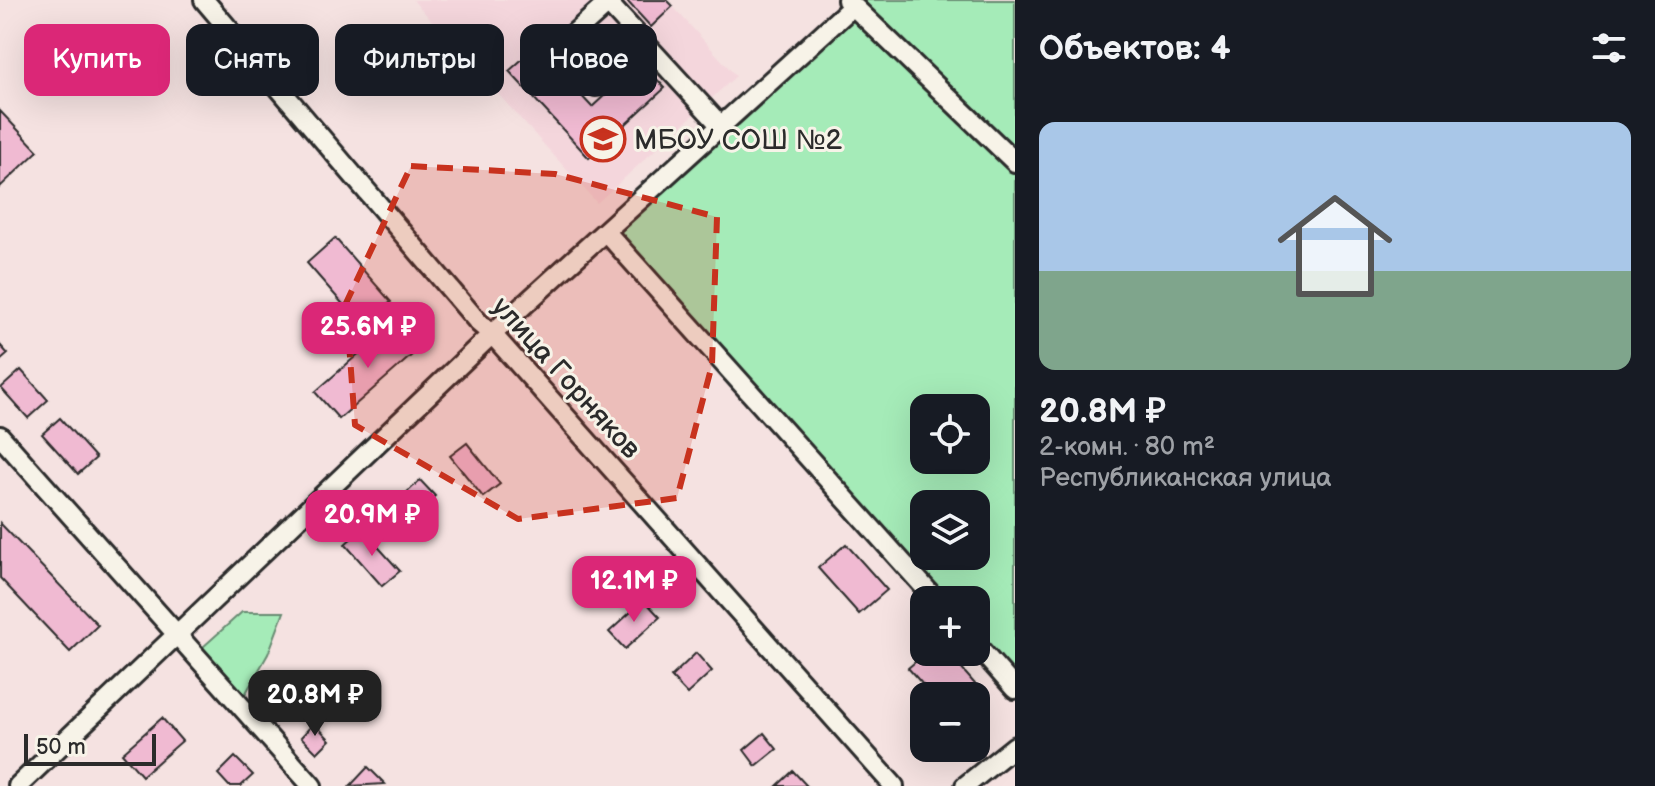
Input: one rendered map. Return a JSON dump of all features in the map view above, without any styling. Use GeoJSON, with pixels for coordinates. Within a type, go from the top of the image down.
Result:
{"type":"FeatureCollection","features":[{"type":"Feature","properties":{"kind":"street","name":"улица Горняков"},"geometry":{"type":"LineString","coordinates":[[204,0],[469,311],[894,786]]}},
{"type":"Feature","properties":{"kind":"street"},"geometry":{"type":"LineString","coordinates":[[585,24],[608,3],[627,24]]}},
{"type":"Feature","properties":{"kind":"street"},"geometry":{"type":"LineString","coordinates":[[18,786],[492,334],[721,126],[850,3],[1015,162]]}},
{"type":"Feature","properties":{"kind":"street"},"geometry":{"type":"LineString","coordinates":[[657,56],[721,126]]}},
{"type":"Feature","properties":{"kind":"street"},"geometry":{"type":"LineString","coordinates":[[606,232],[923,586]]}},
{"type":"Feature","properties":{"kind":"street"},"geometry":{"type":"LineString","coordinates":[[0,436],[312,786]]}},
{"type":"Feature","properties":{"kind":"street"},"geometry":{"type":"LineString","coordinates":[[990,661],[1015,689]]}},
{"type":"Feature","properties":{"kind":"street"},"geometry":{"type":"LineString","coordinates":[[965,786],[1015,746]]}},
{"type":"Feature","properties":{"kind":"highlighted area"},"geometry":{"type":"Polygon","coordinates":[[[411,166],[555,174],[717,217],[712,365],[677,498],[518,519],[355,425],[346,303],[411,166]]]}},
{"type":"Feature","properties":{"kind":"shaded area","name":"МБОУ СОШ №2"},"geometry":{"type":"Polygon","coordinates":[[[413,0],[667,0],[736,76],[597,203],[500,96],[504,96],[504,24],[435,24],[413,0]]]}},
{"type":"Feature","properties":{"kind":"green space"},"geometry":{"type":"Polygon","coordinates":[[[847,0],[1015,0],[1015,689],[990,661],[990,586],[923,586],[606,232],[847,0]]]}},
{"type":"Feature","properties":{"kind":"green space"},"geometry":{"type":"Polygon","coordinates":[[[242,612],[284,612],[268,654],[239,705],[194,655],[242,612]]]}},
{"type":"Feature","properties":{"kind":"building"},"geometry":{"type":"Polygon","coordinates":[[[626,0],[667,0],[673,6],[654,24],[648,24],[626,0]]]}},
{"type":"Feature","properties":{"kind":"building"},"geometry":{"type":"Polygon","coordinates":[[[520,61],[520,83],[509,71],[520,61]]]}},
{"type":"Feature","properties":{"kind":"building"},"geometry":{"type":"Polygon","coordinates":[[[657,79],[665,88],[657,95],[657,79]]]}},
{"type":"Feature","properties":{"kind":"building"},"geometry":{"type":"Polygon","coordinates":[[[532,96],[582,96],[592,107],[604,96],[656,96],[589,158],[532,96]]]}},
{"type":"Feature","properties":{"kind":"building"},"geometry":{"type":"Polygon","coordinates":[[[0,111],[38,151],[0,187],[0,111]]]}},
{"type":"Feature","properties":{"kind":"building"},"geometry":{"type":"Polygon","coordinates":[[[335,238],[391,302],[362,326],[307,263],[335,238]]]}},
{"type":"Feature","properties":{"kind":"building"},"geometry":{"type":"Polygon","coordinates":[[[396,321],[420,348],[339,419],[315,392],[396,321]]]}},
{"type":"Feature","properties":{"kind":"building"},"geometry":{"type":"Polygon","coordinates":[[[0,345],[8,354],[0,361],[0,345]]]}},
{"type":"Feature","properties":{"kind":"building"},"geometry":{"type":"Polygon","coordinates":[[[21,370],[48,400],[28,418],[1,388],[21,370]]]}},
{"type":"Feature","properties":{"kind":"building"},"geometry":{"type":"Polygon","coordinates":[[[60,418],[96,458],[78,474],[42,434],[60,418]]]}},
{"type":"Feature","properties":{"kind":"building"},"geometry":{"type":"Polygon","coordinates":[[[467,443],[500,484],[483,497],[450,456],[467,443]]]}},
{"type":"Feature","properties":{"kind":"building"},"geometry":{"type":"Polygon","coordinates":[[[420,480],[435,496],[415,513],[401,498],[420,480]]]}},
{"type":"Feature","properties":{"kind":"building"},"geometry":{"type":"Polygon","coordinates":[[[0,523],[98,625],[70,652],[0,578],[0,523]]]}},
{"type":"Feature","properties":{"kind":"building"},"geometry":{"type":"Polygon","coordinates":[[[362,529],[400,571],[382,586],[345,544],[362,529]]]}},
{"type":"Feature","properties":{"kind":"building"},"geometry":{"type":"Polygon","coordinates":[[[846,544],[887,590],[859,614],[818,568],[846,544]]]}},
{"type":"Feature","properties":{"kind":"building"},"geometry":{"type":"Polygon","coordinates":[[[610,563],[623,576],[598,600],[585,587],[610,563]]]}},
{"type":"Feature","properties":{"kind":"building"},"geometry":{"type":"Polygon","coordinates":[[[644,600],[660,617],[625,649],[609,632],[644,600]]]}},
{"type":"Feature","properties":{"kind":"building"},"geometry":{"type":"Polygon","coordinates":[[[696,653],[712,671],[687,694],[671,677],[696,653]]]}},
{"type":"Feature","properties":{"kind":"building"},"geometry":{"type":"Polygon","coordinates":[[[959,666],[973,682],[920,682],[908,668],[959,666]]]}},
{"type":"Feature","properties":{"kind":"building"},"geometry":{"type":"Polygon","coordinates":[[[162,718],[182,741],[142,776],[122,753],[162,718]]]}},
{"type":"Feature","properties":{"kind":"building"},"geometry":{"type":"Polygon","coordinates":[[[314,723],[330,740],[317,753],[301,737],[314,723]]]}},
{"type":"Feature","properties":{"kind":"building"},"geometry":{"type":"Polygon","coordinates":[[[764,733],[777,749],[756,766],[744,750],[764,733]]]}},
{"type":"Feature","properties":{"kind":"building"},"geometry":{"type":"Polygon","coordinates":[[[235,757],[253,775],[241,786],[229,786],[218,774],[235,757]]]}},
{"type":"Feature","properties":{"kind":"building"},"geometry":{"type":"Polygon","coordinates":[[[368,767],[385,784],[350,786],[368,767]]]}},
{"type":"Feature","properties":{"kind":"building"},"geometry":{"type":"Polygon","coordinates":[[[793,771],[807,786],[777,786],[793,771]]]}},
{"type":"Feature","properties":{"kind":"place","name":"МБОУ СОШ №2"},"geometry":{"type":"Point","coordinates":[603,139]}}]}
